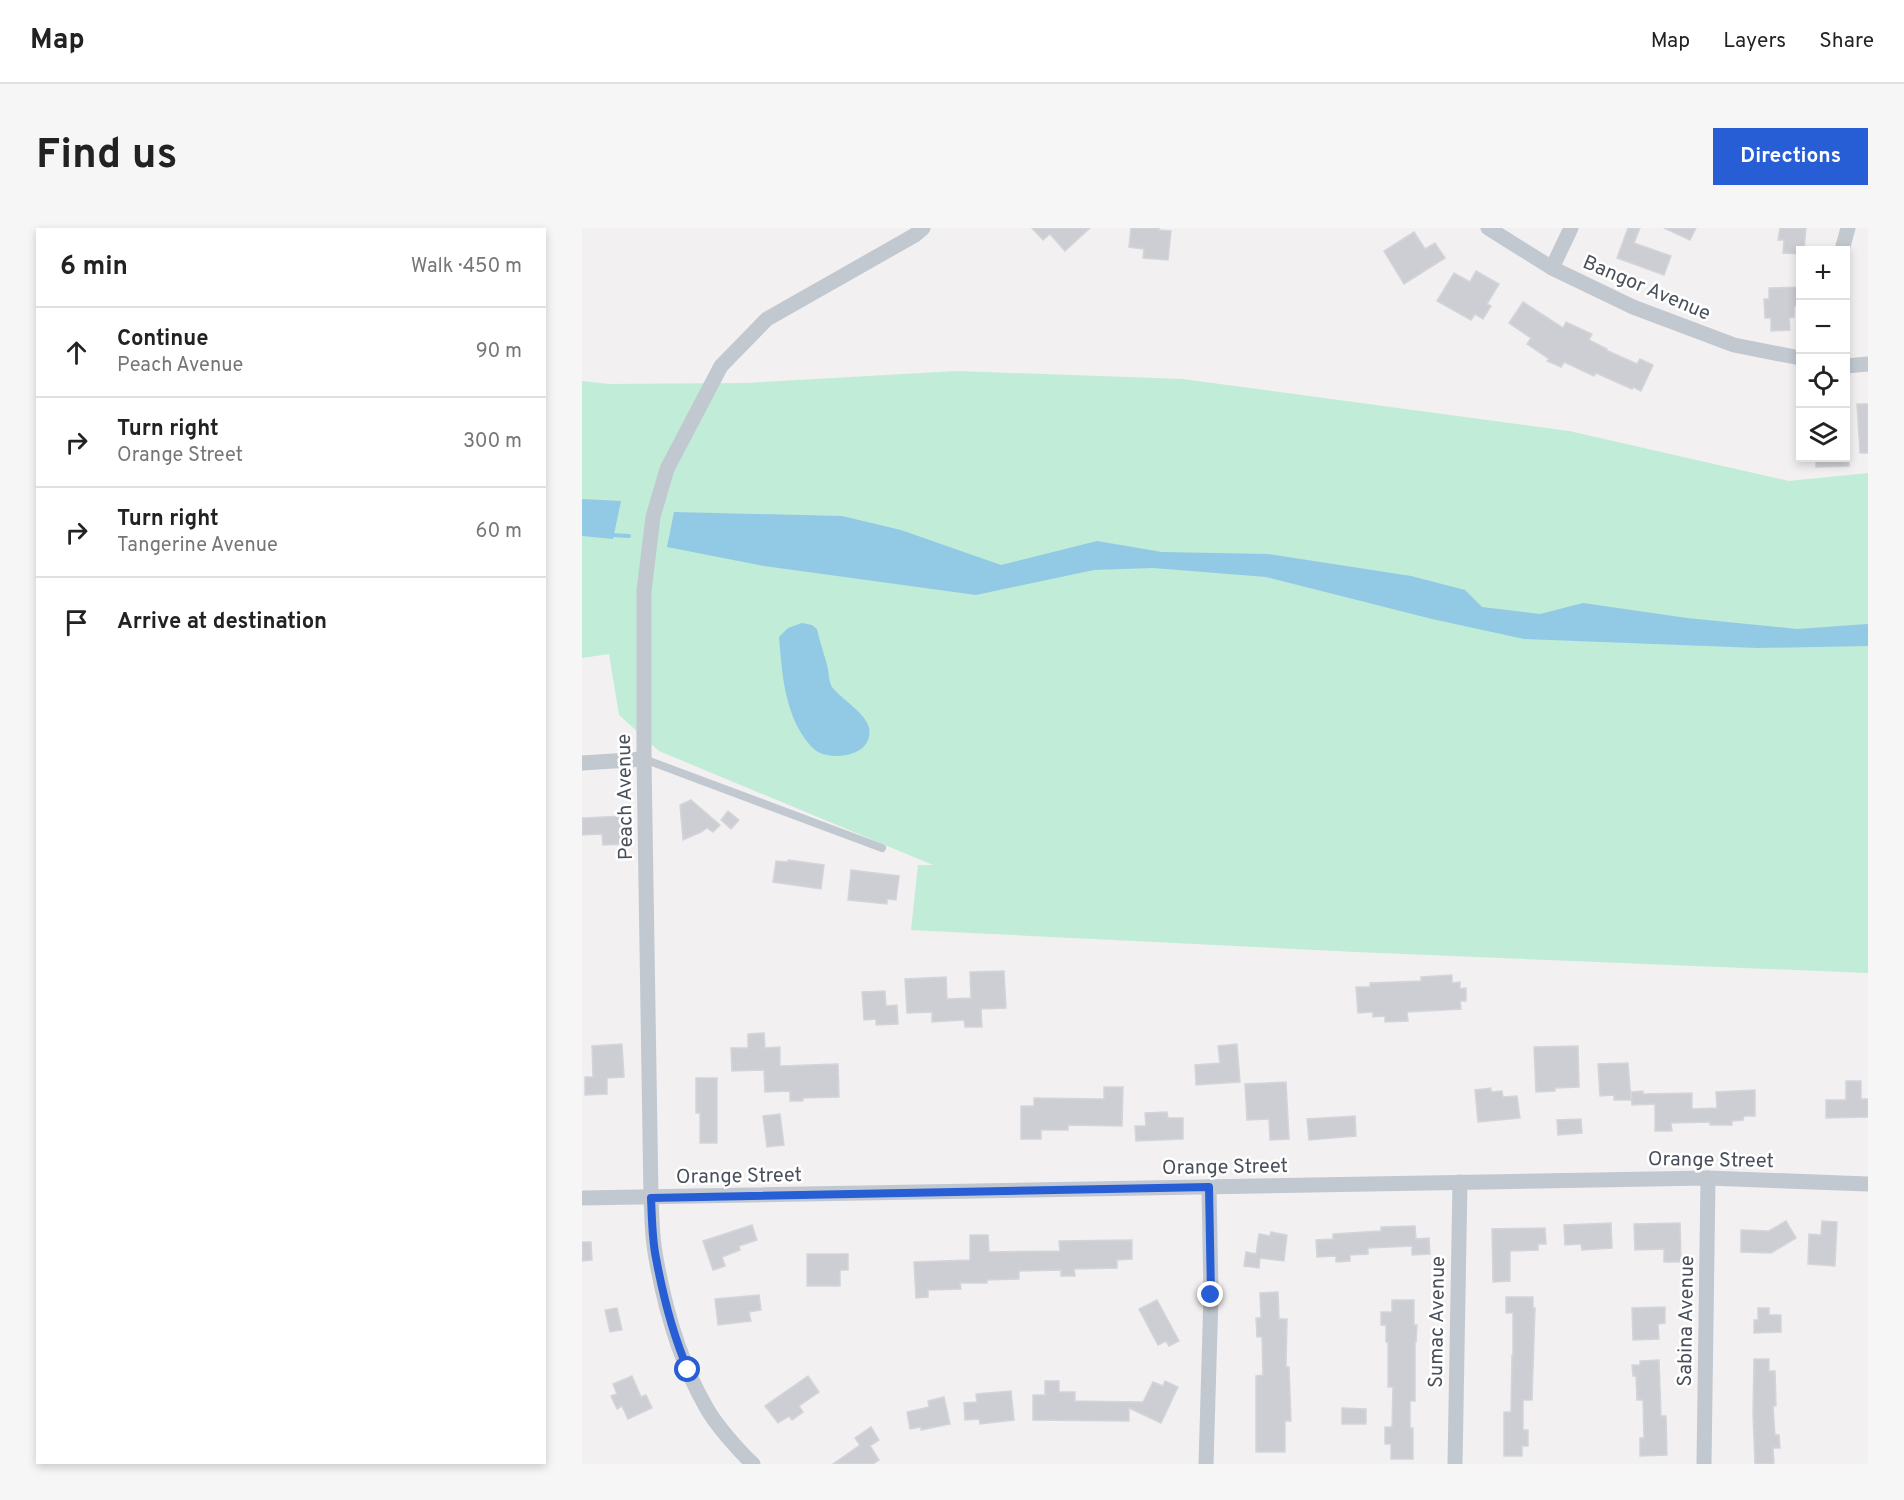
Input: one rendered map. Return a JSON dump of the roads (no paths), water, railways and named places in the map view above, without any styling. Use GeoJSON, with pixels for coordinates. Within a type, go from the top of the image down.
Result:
{"type":"FeatureCollection","features":[{"type":"Feature","properties":{"kind":"street","name":"Peach Avenue"},"geometry":{"type":"LineString","coordinates":[[753,1464],[706,1409],[681,1354],[656,1257],[651,1198],[644,759],[644,591],[653,517],[667,469],[721,366],[767,319],[915,235],[923,228]]}},
{"type":"Feature","properties":{"kind":"street","name":"Bangor Avenue"},"geometry":{"type":"LineString","coordinates":[[1488,228],[1552,268],[1633,307],[1734,345],[1796,357]]}},
{"type":"Feature","properties":{"kind":"street"},"geometry":{"type":"LineString","coordinates":[[1552,268],[1571,228]]}},
{"type":"Feature","properties":{"kind":"street"},"geometry":{"type":"LineString","coordinates":[[1843,246],[1848,228]]}},
{"type":"Feature","properties":{"kind":"street"},"geometry":{"type":"LineString","coordinates":[[1850,366],[1868,364]]}},
{"type":"Feature","properties":{"kind":"street"},"geometry":{"type":"LineString","coordinates":[[582,763],[644,759]]}},
{"type":"Feature","properties":{"kind":"street","name":"Orange Street"},"geometry":{"type":"LineString","coordinates":[[582,1198],[1708,1178],[1868,1184]]}},
{"type":"Feature","properties":{"kind":"street","name":"Sabina Avenue"},"geometry":{"type":"LineString","coordinates":[[1704,1464],[1708,1178]]}},
{"type":"Feature","properties":{"kind":"street","name":"Sumac Avenue"},"geometry":{"type":"LineString","coordinates":[[1455,1464],[1460,1182]]}},
{"type":"Feature","properties":{"kind":"street"},"geometry":{"type":"LineString","coordinates":[[1206,1464],[1211,1295],[1209,1187]]}},
{"type":"Feature","properties":{"kind":"lane"},"geometry":{"type":"LineString","coordinates":[[644,759],[882,848]]}},
{"type":"Feature","properties":{"kind":"water"},"geometry":{"type":"Polygon","coordinates":[[[582,499],[621,501],[613,539],[582,536],[582,499]]]}},
{"type":"Feature","properties":{"kind":"water"},"geometry":{"type":"Polygon","coordinates":[[[674,512],[842,516],[901,530],[1001,565],[1097,541],[1162,552],[1268,554],[1411,576],[1465,590],[1482,607],[1540,614],[1583,603],[1687,618],[1797,629],[1868,624],[1868,646],[1758,648],[1524,639],[1432,619],[1266,577],[1153,568],[1094,570],[976,595],[764,566],[667,547],[674,512]]]}},
{"type":"Feature","properties":{"kind":"water"},"geometry":{"type":"Polygon","coordinates":[[[802,623],[812,625],[817,629],[832,687],[867,722],[869,737],[866,744],[852,754],[834,756],[818,752],[805,739],[792,715],[785,690],[779,637],[788,628],[802,623]]]}},
{"type":"Feature","properties":{"kind":"waterway"},"geometry":{"type":"LineString","coordinates":[[612,535],[629,536]]}}]}
